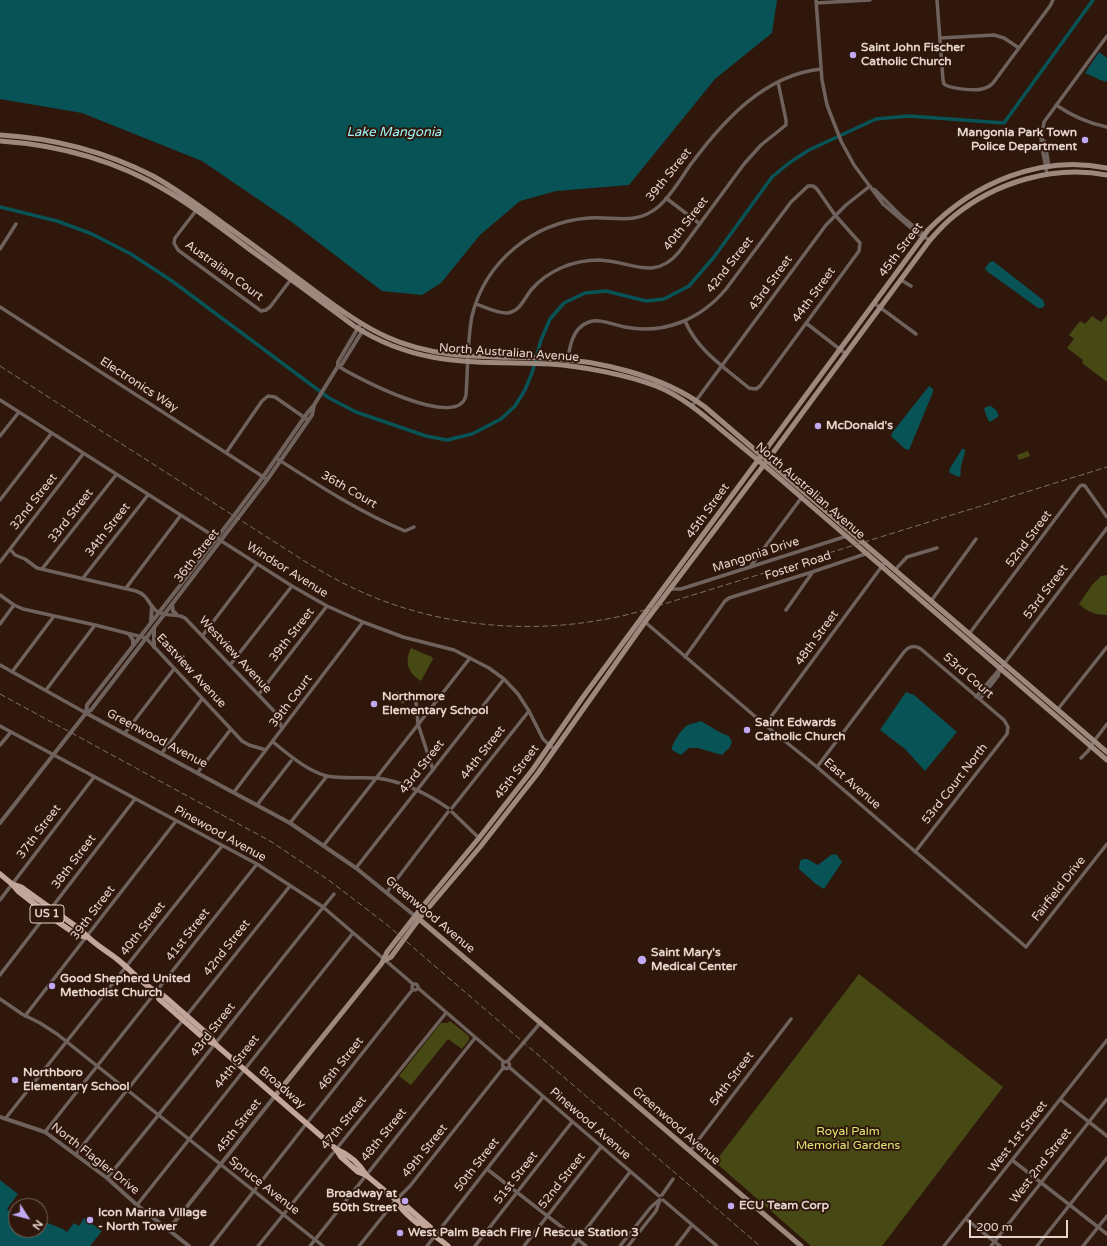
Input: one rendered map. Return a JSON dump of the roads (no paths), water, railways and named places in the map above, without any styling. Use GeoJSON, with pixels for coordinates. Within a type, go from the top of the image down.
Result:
{"type":"FeatureCollection","features":[{"type":"Feature","properties":{"kind":"main road","name":"North Australian Avenue"},"geometry":{"type":"LineString","coordinates":[[0,136],[16,136],[60,143],[88,150],[112,158],[152,176],[181,193],[198,208],[348,316],[386,337],[437,353],[468,356],[529,357],[567,360],[602,365],[651,379],[672,387],[696,401],[760,458]]}},
{"type":"Feature","properties":{"kind":"main road","name":"North Australian Avenue"},"geometry":{"type":"LineString","coordinates":[[0,141],[16,142],[68,151],[111,164],[152,182],[198,208]]}},
{"type":"Feature","properties":{"kind":"main road","name":"45th Street"},"geometry":{"type":"LineString","coordinates":[[417,917],[453,867],[479,838],[549,746],[583,697],[923,236],[945,213],[965,198],[984,187],[1014,174],[1026,170],[1047,167],[1078,165],[1107,168]]}},
{"type":"Feature","properties":{"kind":"main road","name":"45th Street"},"geometry":{"type":"LineString","coordinates":[[275,1096],[384,960],[387,952],[480,847],[554,750],[645,622],[930,240],[953,217],[987,195],[1010,184],[1047,174],[1079,173],[1107,176]]}},
{"type":"Feature","properties":{"kind":"main road","name":"North Australian Avenue"},"geometry":{"type":"LineString","coordinates":[[292,277],[360,330],[386,343],[417,354],[436,359],[468,362],[567,366],[612,374],[656,386],[676,396],[692,406],[760,458],[873,551],[884,564],[917,593],[1092,743],[1107,752]]}},
{"type":"Feature","properties":{"kind":"main road","name":"North Australian Avenue"},"geometry":{"type":"LineString","coordinates":[[765,462],[802,497],[867,554],[895,570],[917,593],[931,601],[968,636]]}},
{"type":"Feature","properties":{"kind":"main road","name":"North Australian Avenue"},"geometry":{"type":"LineString","coordinates":[[1002,666],[1058,709],[1107,760]]}},
{"type":"Feature","properties":{"kind":"main road","name":"Broadway"},"geometry":{"type":"LineString","coordinates":[[0,874],[12,884],[21,887],[49,912],[81,930],[87,937],[126,966],[156,992],[164,996],[185,1018],[211,1036],[215,1044],[336,1149],[349,1156],[362,1168],[366,1175],[396,1200],[401,1209],[426,1231],[435,1235],[448,1246]]}},
{"type":"Feature","properties":{"kind":"main road","name":"Greenwood Avenue"},"geometry":{"type":"LineString","coordinates":[[417,917],[801,1246]]}},
{"type":"Feature","properties":{"kind":"street"},"geometry":{"type":"LineString","coordinates":[[870,0],[816,1],[821,69],[828,105],[841,141],[854,165],[873,192],[891,212],[918,234],[930,240]]}},
{"type":"Feature","properties":{"kind":"street"},"geometry":{"type":"LineString","coordinates":[[937,0],[943,80],[946,86],[951,88],[980,90],[989,86],[995,81],[1053,0]]}},
{"type":"Feature","properties":{"kind":"street"},"geometry":{"type":"LineString","coordinates":[[940,38],[994,35],[1004,38],[1019,48]]}},
{"type":"Feature","properties":{"kind":"street"},"geometry":{"type":"LineString","coordinates":[[1047,174],[1045,142],[1041,138],[1044,122],[1107,36]]}},
{"type":"Feature","properties":{"kind":"street","name":"39th Street"},"geometry":{"type":"LineString","coordinates":[[468,356],[471,324],[476,304],[484,286],[498,264],[516,247],[532,236],[559,224],[581,219],[601,218],[627,220],[639,218],[652,211],[666,198],[710,139],[727,120],[746,103],[778,82],[798,73],[821,69]]}},
{"type":"Feature","properties":{"kind":"street","name":"40th Street"},"geometry":{"type":"LineString","coordinates":[[476,304],[502,313],[514,311],[543,279],[563,267],[578,262],[601,260],[642,269],[667,263],[676,256],[751,156],[786,125],[778,82]]}},
{"type":"Feature","properties":{"kind":"street"},"geometry":{"type":"LineString","coordinates":[[1056,104],[1082,120],[1107,127]]}},
{"type":"Feature","properties":{"kind":"street","name":"42nd Street"},"geometry":{"type":"LineString","coordinates":[[567,366],[567,360],[574,334],[581,326],[590,322],[601,321],[631,328],[651,329],[667,327],[686,321],[704,311],[720,297],[791,202],[805,187],[810,185],[815,187],[835,215]]}},
{"type":"Feature","properties":{"kind":"street"},"geometry":{"type":"LineString","coordinates":[[871,188],[875,190],[901,216],[921,232],[923,236]]}},
{"type":"Feature","properties":{"kind":"street","name":"43rd Street"},"geometry":{"type":"LineString","coordinates":[[692,406],[835,215],[871,188]]}},
{"type":"Feature","properties":{"kind":"street"},"geometry":{"type":"LineString","coordinates":[[666,198],[700,224]]}},
{"type":"Feature","properties":{"kind":"street"},"geometry":{"type":"LineString","coordinates":[[886,201],[891,212]]}},
{"type":"Feature","properties":{"kind":"street","name":"Australian Court"},"geometry":{"type":"LineString","coordinates":[[198,208],[175,238],[175,246],[178,250],[259,310],[266,310],[270,307],[292,277]]}},
{"type":"Feature","properties":{"kind":"street","name":"44th Street"},"geometry":{"type":"LineString","coordinates":[[722,366],[748,388],[758,388],[859,251],[861,246],[859,241],[835,215]]}},
{"type":"Feature","properties":{"kind":"street"},"geometry":{"type":"LineString","coordinates":[[0,249],[16,224]]}},
{"type":"Feature","properties":{"kind":"street"},"geometry":{"type":"LineString","coordinates":[[901,280],[911,286]]}},
{"type":"Feature","properties":{"kind":"street"},"geometry":{"type":"LineString","coordinates":[[874,303],[916,334]]}},
{"type":"Feature","properties":{"kind":"street","name":"Electronics Way"},"geometry":{"type":"LineString","coordinates":[[0,307],[265,478]]}},
{"type":"Feature","properties":{"kind":"street"},"geometry":{"type":"LineString","coordinates":[[686,321],[698,344],[722,366]]}},
{"type":"Feature","properties":{"kind":"street"},"geometry":{"type":"LineString","coordinates":[[806,323],[846,354]]}},
{"type":"Feature","properties":{"kind":"street","name":"36th Street"},"geometry":{"type":"LineString","coordinates":[[265,478],[276,458],[314,405],[338,366],[342,364],[363,325]]}},
{"type":"Feature","properties":{"kind":"street"},"geometry":{"type":"LineString","coordinates":[[338,366],[365,382],[394,394],[433,406],[448,407],[458,405],[465,399],[468,356]]}},
{"type":"Feature","properties":{"kind":"street"},"geometry":{"type":"LineString","coordinates":[[226,453],[262,400],[268,396],[275,397],[308,420]]}},
{"type":"Feature","properties":{"kind":"street","name":"Windsor Avenue"},"geometry":{"type":"LineString","coordinates":[[0,400],[51,434],[257,564],[327,606],[363,622],[403,637],[454,650],[489,668],[504,679],[518,694],[529,711],[543,739],[554,750]]}},
{"type":"Feature","properties":{"kind":"street","name":"36th Street"},"geometry":{"type":"LineString","coordinates":[[0,823],[165,615],[265,478],[281,461],[312,415],[314,405]]}},
{"type":"Feature","properties":{"kind":"street"},"geometry":{"type":"LineString","coordinates":[[0,436],[18,412]]}},
{"type":"Feature","properties":{"kind":"street"},"geometry":{"type":"LineString","coordinates":[[0,500],[51,434]]}},
{"type":"Feature","properties":{"kind":"street","name":"32nd Street"},"geometry":{"type":"LineString","coordinates":[[0,562],[83,454]]}},
{"type":"Feature","properties":{"kind":"street","name":"36th Court"},"geometry":{"type":"LineString","coordinates":[[276,458],[370,515],[406,531],[414,527]]}},
{"type":"Feature","properties":{"kind":"street","name":"33rd Street"},"geometry":{"type":"LineString","coordinates":[[42,569],[116,475]]}},
{"type":"Feature","properties":{"kind":"street","name":"52nd Street"},"geometry":{"type":"LineString","coordinates":[[968,636],[1080,486],[1082,485],[1088,490],[1107,517]]}},
{"type":"Feature","properties":{"kind":"street","name":"34th Street"},"geometry":{"type":"LineString","coordinates":[[83,578],[148,495]]}},
{"type":"Feature","properties":{"kind":"street"},"geometry":{"type":"LineString","coordinates":[[749,568],[802,497]]}},
{"type":"Feature","properties":{"kind":"street"},"geometry":{"type":"LineString","coordinates":[[126,588],[181,515]]}},
{"type":"Feature","properties":{"kind":"street","name":"53rd Street"},"geometry":{"type":"LineString","coordinates":[[978,698],[998,676],[1002,666],[1107,528]]}},
{"type":"Feature","properties":{"kind":"street","name":"Mangonia Drive"},"geometry":{"type":"LineString","coordinates":[[671,588],[681,589],[847,536]]}},
{"type":"Feature","properties":{"kind":"street","name":"36th Street"},"geometry":{"type":"LineString","coordinates":[[86,713],[87,704],[158,612],[219,540]]}},
{"type":"Feature","properties":{"kind":"street"},"geometry":{"type":"LineString","coordinates":[[931,601],[976,540]]}},
{"type":"Feature","properties":{"kind":"street"},"geometry":{"type":"LineString","coordinates":[[895,570],[907,557],[936,548]]}},
{"type":"Feature","properties":{"kind":"street"},"geometry":{"type":"LineString","coordinates":[[10,549],[15,555],[42,569],[141,592],[158,612],[165,615],[176,614],[173,610],[172,604]]}},
{"type":"Feature","properties":{"kind":"street","name":"Foster Road"},"geometry":{"type":"LineString","coordinates":[[685,657],[725,601],[729,598],[873,551]]}},
{"type":"Feature","properties":{"kind":"street"},"geometry":{"type":"LineString","coordinates":[[203,635],[257,564]]}},
{"type":"Feature","properties":{"kind":"street","name":"48th Street"},"geometry":{"type":"LineString","coordinates":[[764,725],[884,564]]}},
{"type":"Feature","properties":{"kind":"street"},"geometry":{"type":"LineString","coordinates":[[786,610],[812,572]]}},
{"type":"Feature","properties":{"kind":"street"},"geometry":{"type":"LineString","coordinates":[[230,665],[292,586]]}},
{"type":"Feature","properties":{"kind":"street","name":"Eastview Avenue"},"geometry":{"type":"LineString","coordinates":[[0,595],[14,605],[23,609],[146,638],[245,743],[266,750]]}},
{"type":"Feature","properties":{"kind":"street"},"geometry":{"type":"LineString","coordinates":[[0,624],[14,605]]}},
{"type":"Feature","properties":{"kind":"street"},"geometry":{"type":"LineString","coordinates":[[151,622],[152,606]]}},
{"type":"Feature","properties":{"kind":"street","name":"39th Street"},"geometry":{"type":"LineString","coordinates":[[259,694],[327,606]]}},
{"type":"Feature","properties":{"kind":"street","name":"Westview Avenue"},"geometry":{"type":"LineString","coordinates":[[176,614],[185,618],[203,635],[259,694],[278,716],[282,729]]}},
{"type":"Feature","properties":{"kind":"street"},"geometry":{"type":"LineString","coordinates":[[12,672],[54,616]]}},
{"type":"Feature","properties":{"kind":"street","name":"39th Court"},"geometry":{"type":"LineString","coordinates":[[234,792],[363,622]]}},
{"type":"Feature","properties":{"kind":"street","name":"East Avenue"},"geometry":{"type":"LineString","coordinates":[[645,622],[764,725],[817,767],[1026,947]]}},
{"type":"Feature","properties":{"kind":"street"},"geometry":{"type":"LineString","coordinates":[[46,690],[95,625]]}},
{"type":"Feature","properties":{"kind":"street"},"geometry":{"type":"LineString","coordinates":[[154,628],[154,647]]}},
{"type":"Feature","properties":{"kind":"street"},"geometry":{"type":"LineString","coordinates":[[129,634],[133,640],[133,645]]}},
{"type":"Feature","properties":{"kind":"street","name":"53rd Court"},"geometry":{"type":"LineString","coordinates":[[817,767],[905,650],[911,646],[921,649],[1004,720],[1008,727]]}},
{"type":"Feature","properties":{"kind":"street"},"geometry":{"type":"LineString","coordinates":[[1058,709],[1107,647]]}},
{"type":"Feature","properties":{"kind":"street"},"geometry":{"type":"LineString","coordinates":[[324,845],[470,658]]}},
{"type":"Feature","properties":{"kind":"street","name":"Greenwood Avenue"},"geometry":{"type":"LineString","coordinates":[[0,666],[290,823],[356,868],[417,917]]}},
{"type":"Feature","properties":{"kind":"street"},"geometry":{"type":"LineString","coordinates":[[125,733],[174,669]]}},
{"type":"Feature","properties":{"kind":"street","name":"43rd Street"},"geometry":{"type":"LineString","coordinates":[[356,868],[504,679]]}},
{"type":"Feature","properties":{"kind":"street"},"geometry":{"type":"LineString","coordinates":[[162,753],[202,699]]}},
{"type":"Feature","properties":{"kind":"street"},"geometry":{"type":"LineString","coordinates":[[416,702],[418,724],[433,770]]}},
{"type":"Feature","properties":{"kind":"street","name":"44th Street"},"geometry":{"type":"LineString","coordinates":[[387,892],[529,711]]}},
{"type":"Feature","properties":{"kind":"street"},"geometry":{"type":"LineString","coordinates":[[1092,743],[1107,724]]}},
{"type":"Feature","properties":{"kind":"street","name":"Pinewood Avenue"},"geometry":{"type":"LineString","coordinates":[[0,726],[257,864],[323,907],[413,984],[418,984],[418,988]]}},
{"type":"Feature","properties":{"kind":"street","name":"53rd Court North"},"geometry":{"type":"LineString","coordinates":[[915,852],[1007,734],[1008,727]]}},
{"type":"Feature","properties":{"kind":"street"},"geometry":{"type":"LineString","coordinates":[[198,772],[231,729]]}},
{"type":"Feature","properties":{"kind":"street"},"geometry":{"type":"LineString","coordinates":[[0,745],[11,732]]}},
{"type":"Feature","properties":{"kind":"street"},"geometry":{"type":"LineString","coordinates":[[273,742],[304,765],[327,776],[376,778],[394,781],[417,789],[450,810],[479,838]]}},
{"type":"Feature","properties":{"kind":"street"},"geometry":{"type":"LineString","coordinates":[[257,805],[291,761]]}},
{"type":"Feature","properties":{"kind":"street"},"geometry":{"type":"LineString","coordinates":[[290,823],[327,776]]}},
{"type":"Feature","properties":{"kind":"street","name":"37th Street"},"geometry":{"type":"LineString","coordinates":[[0,900],[94,777]]}},
{"type":"Feature","properties":{"kind":"street","name":"38th Street"},"geometry":{"type":"LineString","coordinates":[[0,975],[135,799]]}},
{"type":"Feature","properties":{"kind":"street","name":"39th Street"},"geometry":{"type":"LineString","coordinates":[[25,1016],[176,821]]}},
{"type":"Feature","properties":{"kind":"street","name":"Fairfield Drive"},"geometry":{"type":"LineString","coordinates":[[1026,947],[1107,844]]}},
{"type":"Feature","properties":{"kind":"street","name":"40th Street"},"geometry":{"type":"LineString","coordinates":[[2,1118],[66,1042],[222,846]]}},
{"type":"Feature","properties":{"kind":"street","name":"41st Street"},"geometry":{"type":"LineString","coordinates":[[45,1132],[257,864]]}},
{"type":"Feature","properties":{"kind":"street","name":"42nd Street"},"geometry":{"type":"LineString","coordinates":[[76,1154],[128,1091],[290,886]]}},
{"type":"Feature","properties":{"kind":"street","name":"43rd Street"},"geometry":{"type":"LineString","coordinates":[[107,1178],[159,1116],[334,894]]}},
{"type":"Feature","properties":{"kind":"street","name":"44th Street"},"geometry":{"type":"LineString","coordinates":[[137,1205],[353,933]]}},
{"type":"Feature","properties":{"kind":"street"},"geometry":{"type":"LineString","coordinates":[[413,984],[413,989],[418,988],[475,1038],[506,1062],[510,1064],[509,1067],[504,1068],[503,1064],[506,1062],[541,1022]]}},
{"type":"Feature","properties":{"kind":"street","name":"46th Street"},"geometry":{"type":"LineString","coordinates":[[211,1246],[306,1123],[413,989]]}},
{"type":"Feature","properties":{"kind":"street","name":"Spruce Avenue"},"geometry":{"type":"LineString","coordinates":[[0,999],[25,1016],[46,1027],[66,1042],[323,1246]]}},
{"type":"Feature","properties":{"kind":"street","name":"47th Street"},"geometry":{"type":"LineString","coordinates":[[258,1246],[446,1013]]}},
{"type":"Feature","properties":{"kind":"street","name":"54th Street"},"geometry":{"type":"LineString","coordinates":[[690,1151],[791,1019]]}},
{"type":"Feature","properties":{"kind":"street","name":"48th Street"},"geometry":{"type":"LineString","coordinates":[[310,1246],[475,1038]]}},
{"type":"Feature","properties":{"kind":"street","name":"West 1st Street"},"geometry":{"type":"LineString","coordinates":[[944,1246],[1107,1040]]}},
{"type":"Feature","properties":{"kind":"street","name":"Pinewood Avenue"},"geometry":{"type":"LineString","coordinates":[[509,1067],[716,1246]]}},
{"type":"Feature","properties":{"kind":"street","name":"49th Street"},"geometry":{"type":"LineString","coordinates":[[359,1246],[396,1200],[410,1186],[504,1068]]}},
{"type":"Feature","properties":{"kind":"street","name":"45th Street"},"geometry":{"type":"LineString","coordinates":[[169,1229],[275,1096]]}},
{"type":"Feature","properties":{"kind":"street","name":"50th Street"},"geometry":{"type":"LineString","coordinates":[[426,1246],[543,1097]]}},
{"type":"Feature","properties":{"kind":"street"},"geometry":{"type":"LineString","coordinates":[[1060,1099],[1107,1136]]}},
{"type":"Feature","properties":{"kind":"street","name":"West 2nd Street"},"geometry":{"type":"LineString","coordinates":[[991,1246],[1107,1099]]}},
{"type":"Feature","properties":{"kind":"street","name":"North Flagler Drive"},"geometry":{"type":"LineString","coordinates":[[2,1118],[45,1132],[107,1178],[137,1205],[189,1246]]}},
{"type":"Feature","properties":{"kind":"street","name":"51st Street"},"geometry":{"type":"LineString","coordinates":[[475,1246],[572,1122]]}},
{"type":"Feature","properties":{"kind":"street","name":"52nd Street"},"geometry":{"type":"LineString","coordinates":[[524,1246],[601,1147]]}},
{"type":"Feature","properties":{"kind":"street"},"geometry":{"type":"LineString","coordinates":[[1037,1246],[1107,1158]]}},
{"type":"Feature","properties":{"kind":"street"},"geometry":{"type":"LineString","coordinates":[[1012,1160],[1107,1234]]}},
{"type":"Feature","properties":{"kind":"street"},"geometry":{"type":"LineString","coordinates":[[487,1169],[586,1246]]}},
{"type":"Feature","properties":{"kind":"street"},"geometry":{"type":"LineString","coordinates":[[573,1246],[630,1172]]}},
{"type":"Feature","properties":{"kind":"street"},"geometry":{"type":"LineString","coordinates":[[628,1246],[656,1211],[661,1198],[673,1179]]}},
{"type":"Feature","properties":{"kind":"street"},"geometry":{"type":"LineString","coordinates":[[620,1246],[650,1207],[661,1198]]}},
{"type":"Feature","properties":{"kind":"street"},"geometry":{"type":"LineString","coordinates":[[1083,1246],[1107,1216]]}},
{"type":"Feature","properties":{"kind":"street"},"geometry":{"type":"LineString","coordinates":[[966,1219],[1000,1246]]}},
{"type":"Feature","properties":{"kind":"street"},"geometry":{"type":"LineString","coordinates":[[676,1246],[692,1225]]}},
{"type":"Feature","properties":{"kind":"water","name":"Lake Mangonia"},"geometry":{"type":"Polygon","coordinates":[[[0,0],[777,0],[772,33],[715,79],[629,185],[556,191],[520,201],[480,235],[441,283],[422,295],[382,291],[293,223],[202,161],[82,113],[0,99],[0,0]]]}},
{"type":"Feature","properties":{"kind":"water"},"geometry":{"type":"Polygon","coordinates":[[[1099,52],[1107,58],[1107,82],[1085,73],[1099,52]]]}},
{"type":"Feature","properties":{"kind":"water"},"geometry":{"type":"Polygon","coordinates":[[[993,261],[1043,300],[1045,305],[1042,308],[1038,308],[988,272],[985,269],[990,262],[993,261]]]}},
{"type":"Feature","properties":{"kind":"water"},"geometry":{"type":"Polygon","coordinates":[[[929,386],[933,389],[933,392],[909,450],[905,449],[891,436],[892,433],[929,386]]]}},
{"type":"Feature","properties":{"kind":"water"},"geometry":{"type":"Polygon","coordinates":[[[991,406],[996,410],[999,416],[990,422],[984,409],[991,406]]]}},
{"type":"Feature","properties":{"kind":"water"},"geometry":{"type":"Polygon","coordinates":[[[962,449],[965,449],[965,452],[961,474],[959,477],[950,473],[949,470],[962,449]]]}},
{"type":"Feature","properties":{"kind":"water"},"geometry":{"type":"Polygon","coordinates":[[[906,692],[914,695],[957,732],[925,771],[905,749],[880,730],[906,692]]]}},
{"type":"Feature","properties":{"kind":"water"},"geometry":{"type":"Polygon","coordinates":[[[701,721],[729,736],[732,742],[730,747],[722,755],[698,748],[689,748],[681,755],[672,750],[675,741],[686,727],[690,724],[701,721]]]}},
{"type":"Feature","properties":{"kind":"water"},"geometry":{"type":"Polygon","coordinates":[[[836,854],[842,862],[824,889],[799,869],[800,861],[803,859],[807,859],[818,865],[831,855],[836,854]]]}},
{"type":"Feature","properties":{"kind":"water"},"geometry":{"type":"Polygon","coordinates":[[[0,1180],[18,1194],[15,1198],[8,1198],[8,1238],[48,1238],[48,1223],[67,1232],[74,1223],[79,1226],[84,1218],[102,1231],[90,1246],[0,1246],[0,1180]]]}},
{"type":"Feature","properties":{"kind":"waterway"},"geometry":{"type":"LineString","coordinates":[[0,207],[57,221],[92,234],[131,254],[172,281],[329,398],[356,412],[426,436],[447,440],[472,434],[501,419],[515,406],[525,390],[532,373],[541,340],[550,319],[564,303],[585,293],[606,291],[646,301],[664,299],[689,286],[714,257],[772,177],[789,163],[809,150],[876,119],[909,116],[1004,123],[1093,0]]}},
{"type":"Feature","properties":{"kind":"railway"},"geometry":{"type":"LineString","coordinates":[[0,366],[309,564],[339,581],[378,599],[409,609],[472,623],[505,626],[537,626],[569,624],[631,614],[1107,467]]}},
{"type":"Feature","properties":{"kind":"railway"},"geometry":{"type":"LineString","coordinates":[[0,694],[270,841],[330,881],[386,924],[760,1246]]}},
{"type":"Feature","properties":{"kind":"place","name":"Saint John Fischer Catholic Church"},"geometry":{"type":"Point","coordinates":[853,55]}},
{"type":"Feature","properties":{"kind":"place","name":"Mangonia Park Town Police Department"},"geometry":{"type":"Point","coordinates":[1085,140]}},
{"type":"Feature","properties":{"kind":"place","name":"McDonald's"},"geometry":{"type":"Point","coordinates":[818,426]}},
{"type":"Feature","properties":{"kind":"place","name":"Northmore Elementary School"},"geometry":{"type":"Point","coordinates":[374,704]}},
{"type":"Feature","properties":{"kind":"place","name":"Saint Edwards Catholic Church"},"geometry":{"type":"Point","coordinates":[747,730]}},
{"type":"Feature","properties":{"kind":"place","name":"Saint Mary's Medical Center"},"geometry":{"type":"Point","coordinates":[642,960]}},
{"type":"Feature","properties":{"kind":"place","name":"Good Shepherd United Methodist Church"},"geometry":{"type":"Point","coordinates":[52,986]}},
{"type":"Feature","properties":{"kind":"place","name":"Northboro Elementary School"},"geometry":{"type":"Point","coordinates":[15,1080]}},
{"type":"Feature","properties":{"kind":"place","name":"Broadway at 50th Street"},"geometry":{"type":"Point","coordinates":[405,1201]}},
{"type":"Feature","properties":{"kind":"place","name":"ECU Team Corp"},"geometry":{"type":"Point","coordinates":[731,1206]}},
{"type":"Feature","properties":{"kind":"place","name":"Icon Marina Village - North Tower"},"geometry":{"type":"Point","coordinates":[90,1220]}},
{"type":"Feature","properties":{"kind":"place","name":"West Palm Beach Fire / Rescue Station 3"},"geometry":{"type":"Point","coordinates":[400,1233]}},
{"type":"Feature","properties":{"kind":"park label","name":"Royal Palm Memorial Gardens"},"geometry":{"type":"Point","coordinates":[848,1139]}}]}
